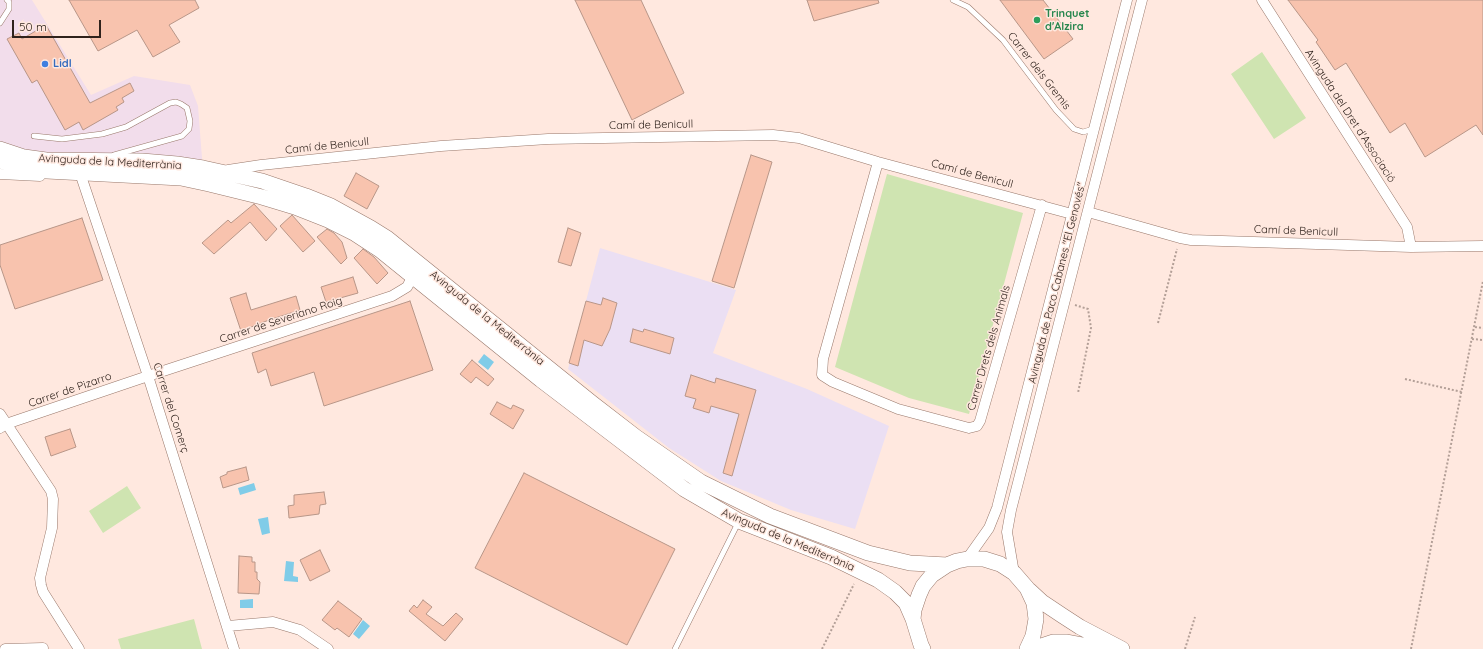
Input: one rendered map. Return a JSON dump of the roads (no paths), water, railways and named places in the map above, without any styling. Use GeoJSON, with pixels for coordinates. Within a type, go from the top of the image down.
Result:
{"type":"FeatureCollection","features":[{"type":"Feature","properties":{"kind":"main road","name":"Avinguda de la Mediterrània"},"geometry":{"type":"LineString","coordinates":[[0,149],[24,157],[46,160],[142,161],[177,164],[222,171],[262,181],[331,206],[387,238],[636,437],[690,475],[714,489],[770,516],[868,553],[910,563],[947,565]]}},
{"type":"Feature","properties":{"kind":"main road","name":"Avinguda de la Mediterrània"},"geometry":{"type":"LineString","coordinates":[[0,161],[21,167],[47,171],[181,178],[295,207],[328,220],[354,233],[380,250],[535,375],[666,477],[700,500],[739,521],[832,557],[878,580],[895,592],[906,603],[923,649]]}},
{"type":"Feature","properties":{"kind":"main road"},"geometry":{"type":"LineString","coordinates":[[913,619],[914,610],[919,595],[923,586],[932,575],[947,565],[957,561],[967,559],[984,559],[1000,564],[1014,572],[1027,588],[1042,602],[1080,627],[1122,649]]}},
{"type":"Feature","properties":{"kind":"main road"},"geometry":{"type":"LineString","coordinates":[[1027,588],[1034,603],[1036,620],[1033,636],[1027,649]]}},
{"type":"Feature","properties":{"kind":"main road"},"geometry":{"type":"LineString","coordinates":[[1032,649],[1053,642],[1067,642],[1104,649]]}},
{"type":"Feature","properties":{"kind":"street","name":"Avinguda de Paco Cabanes \"El Genovés\""},"geometry":{"type":"LineString","coordinates":[[967,559],[989,528],[997,508],[1127,0]]}},
{"type":"Feature","properties":{"kind":"street","name":"Avinguda de Paco Cabanes \"El Genovés\""},"geometry":{"type":"LineString","coordinates":[[1014,572],[1007,532],[1010,510],[1142,0]]}},
{"type":"Feature","properties":{"kind":"street","name":"Avinguda del Dret d'Associació"},"geometry":{"type":"LineString","coordinates":[[1262,0],[1407,227],[1411,247]]}},
{"type":"Feature","properties":{"kind":"street","name":"Camí de Benicull"},"geometry":{"type":"LineString","coordinates":[[222,171],[261,165],[441,146],[541,140],[773,135],[799,138],[878,162],[1072,214]]}},
{"type":"Feature","properties":{"kind":"street","name":"Carrer Drets dels Animals"},"geometry":{"type":"LineString","coordinates":[[878,162],[823,359],[822,375],[833,382],[898,409],[969,428],[977,426],[980,421],[1042,205]]}},
{"type":"Feature","properties":{"kind":"street"},"geometry":{"type":"LineString","coordinates":[[0,174],[81,176],[113,175]]}},
{"type":"Feature","properties":{"kind":"street","name":"Carrer del Comerç"},"geometry":{"type":"LineString","coordinates":[[81,176],[148,376],[234,649]]}},
{"type":"Feature","properties":{"kind":"street","name":"Camí de Benicull"},"geometry":{"type":"LineString","coordinates":[[1088,212],[1191,240],[1411,247],[1483,246]]}},
{"type":"Feature","properties":{"kind":"street","name":"Carrer de Severiano Roig"},"geometry":{"type":"LineString","coordinates":[[148,376],[392,296],[406,287],[413,276]]}},
{"type":"Feature","properties":{"kind":"street","name":"Carrer de Pizarro"},"geometry":{"type":"LineString","coordinates":[[3,426],[148,376]]}},
{"type":"Feature","properties":{"kind":"street"},"geometry":{"type":"LineString","coordinates":[[0,414],[3,426],[51,491],[53,499],[52,528],[40,578],[40,585],[79,649]]}},
{"type":"Feature","properties":{"kind":"street"},"geometry":{"type":"LineString","coordinates":[[228,626],[274,622],[300,630],[328,649]]}},
{"type":"Feature","properties":{"kind":"street"},"geometry":{"type":"LineString","coordinates":[[5,649],[43,648]]}},
{"type":"Feature","properties":{"kind":"lane"},"geometry":{"type":"LineString","coordinates":[[0,23],[9,9],[9,2],[7,0]]}},
{"type":"Feature","properties":{"kind":"lane","name":"Carrer dels Gremis"},"geometry":{"type":"LineString","coordinates":[[953,0],[968,7],[1003,40],[1056,110],[1074,129],[1083,132],[1093,129]]}},
{"type":"Feature","properties":{"kind":"lane"},"geometry":{"type":"LineString","coordinates":[[34,136],[62,139],[102,134],[126,127],[170,102],[176,102],[187,108],[190,121],[189,129],[182,136],[101,160]]}},
{"type":"Feature","properties":{"kind":"lane"},"geometry":{"type":"LineString","coordinates":[[676,649],[739,521]]}},
{"type":"Feature","properties":{"kind":"water"},"geometry":{"type":"Polygon","coordinates":[[[484,354],[494,362],[488,370],[478,362],[484,354]]]}},
{"type":"Feature","properties":{"kind":"water"},"geometry":{"type":"Polygon","coordinates":[[[254,483],[256,490],[240,495],[238,488],[254,483]]]}},
{"type":"Feature","properties":{"kind":"water"},"geometry":{"type":"Polygon","coordinates":[[[268,517],[270,533],[262,535],[258,519],[268,517]]]}},
{"type":"Feature","properties":{"kind":"water"},"geometry":{"type":"Polygon","coordinates":[[[286,561],[294,562],[293,576],[298,577],[298,582],[284,581],[286,561]]]}},
{"type":"Feature","properties":{"kind":"water"},"geometry":{"type":"Polygon","coordinates":[[[253,599],[253,608],[240,608],[240,600],[253,599]]]}},
{"type":"Feature","properties":{"kind":"water"},"geometry":{"type":"Polygon","coordinates":[[[363,620],[370,626],[359,639],[353,634],[363,620]]]}},
{"type":"Feature","properties":{"kind":"place","name":"Trinquet d'Alzira"},"geometry":{"type":"Point","coordinates":[1037,20]}},
{"type":"Feature","properties":{"kind":"place","name":"Lidl"},"geometry":{"type":"Point","coordinates":[45,64]}}]}
